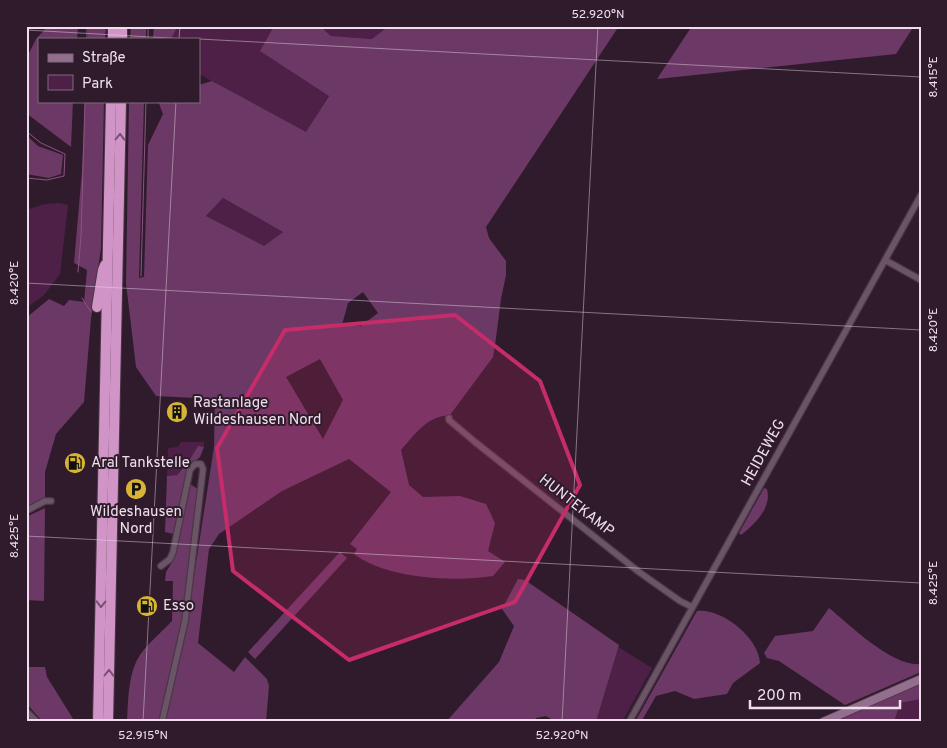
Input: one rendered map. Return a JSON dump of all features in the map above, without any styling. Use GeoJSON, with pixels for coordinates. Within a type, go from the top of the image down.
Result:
{"type":"FeatureCollection","features":[{"type":"Feature","properties":{"kind":"highway"},"geometry":{"type":"LineString","coordinates":[[98,722],[111,102]]}},
{"type":"Feature","properties":{"kind":"highway"},"geometry":{"type":"LineString","coordinates":[[108,722],[120,102]]}},
{"type":"Feature","properties":{"kind":"highway"},"geometry":{"type":"LineString","coordinates":[[98,307],[102,270],[109,258]]}},
{"type":"Feature","properties":{"kind":"main road"},"geometry":{"type":"LineString","coordinates":[[823,722],[921,679]]}},
{"type":"Feature","properties":{"kind":"street","name":"HEIDEWEG"},"geometry":{"type":"LineString","coordinates":[[629,722],[921,196]]}},
{"type":"Feature","properties":{"kind":"street"},"geometry":{"type":"LineString","coordinates":[[885,260],[921,280]]}},
{"type":"Feature","properties":{"kind":"street","name":"HUNTEKAMP"},"geometry":{"type":"LineString","coordinates":[[449,418],[475,442],[639,572],[680,601],[692,607]]}},
{"type":"Feature","properties":{"kind":"street"},"geometry":{"type":"LineString","coordinates":[[161,566],[170,559],[173,552],[190,470],[194,464],[201,464],[203,469],[184,621],[162,722]]}},
{"type":"Feature","properties":{"kind":"street"},"geometry":{"type":"LineString","coordinates":[[26,511],[45,501],[50,501]]}},
{"type":"Feature","properties":{"kind":"street"},"geometry":{"type":"LineString","coordinates":[[26,711],[37,722]]}},
{"type":"Feature","properties":{"kind":"highlighted area"},"geometry":{"type":"Polygon","coordinates":[[[455,315],[540,381],[580,485],[515,602],[349,660],[233,571],[217,448],[285,330],[455,315]]]}},
{"type":"Feature","properties":{"kind":"green space"},"geometry":{"type":"Polygon","coordinates":[[[178,26],[274,26],[261,51],[329,95],[306,133],[200,75],[200,38],[172,38],[178,26]]]}},
{"type":"Feature","properties":{"kind":"green space"},"geometry":{"type":"Polygon","coordinates":[[[320,26],[389,26],[373,39],[331,36],[320,26]]]}},
{"type":"Feature","properties":{"kind":"green space"},"geometry":{"type":"Polygon","coordinates":[[[223,198],[283,232],[264,247],[206,216],[223,198]]]}},
{"type":"Feature","properties":{"kind":"green space"},"geometry":{"type":"Polygon","coordinates":[[[59,203],[68,205],[60,274],[44,295],[26,308],[26,210],[45,204],[59,203]]]}},
{"type":"Feature","properties":{"kind":"green space"},"geometry":{"type":"Polygon","coordinates":[[[181,442],[204,442],[204,447],[198,446],[187,464],[177,475],[167,476],[168,448],[178,447],[181,442]]]}},
{"type":"Feature","properties":{"kind":"green space"},"geometry":{"type":"Polygon","coordinates":[[[618,647],[652,668],[622,722],[596,722],[618,647]]]}},
{"type":"Feature","properties":{"kind":"green space"},"geometry":{"type":"Polygon","coordinates":[[[921,699],[921,722],[897,722],[895,719],[900,703],[921,699]]]}},
{"type":"Feature","properties":{"kind":"shaded area"},"geometry":{"type":"Polygon","coordinates":[[[48,26],[78,26],[77,38],[38,38],[38,102],[73,102],[71,147],[26,113],[26,59],[36,39],[48,26]]]}},
{"type":"Feature","properties":{"kind":"shaded area"},"geometry":{"type":"Polygon","coordinates":[[[88,26],[106,26],[105,38],[88,38],[88,26]]]}},
{"type":"Feature","properties":{"kind":"shaded area"},"geometry":{"type":"Polygon","coordinates":[[[131,26],[146,26],[146,38],[130,38],[131,26]]]}},
{"type":"Feature","properties":{"kind":"shaded area"},"geometry":{"type":"Polygon","coordinates":[[[154,26],[178,26],[172,38],[153,38],[154,26]]]}},
{"type":"Feature","properties":{"kind":"shaded area"},"geometry":{"type":"Polygon","coordinates":[[[274,26],[320,26],[331,36],[372,39],[389,26],[619,26],[486,227],[489,238],[506,261],[506,275],[493,357],[450,415],[428,422],[401,450],[409,485],[423,497],[460,496],[486,504],[495,523],[488,551],[505,562],[493,576],[459,579],[421,577],[384,569],[354,554],[357,549],[350,544],[391,492],[349,459],[282,491],[219,534],[209,549],[198,643],[234,672],[245,657],[267,679],[269,686],[266,722],[165,722],[187,621],[214,447],[215,399],[156,396],[136,367],[126,283],[129,102],[144,102],[139,278],[144,277],[148,145],[163,114],[158,102],[200,102],[200,85],[212,81],[306,132],[329,96],[260,51],[274,26]],[[223,198],[206,216],[264,246],[283,232],[223,198]],[[363,292],[348,303],[342,325],[361,326],[378,313],[363,292]],[[320,359],[286,377],[323,439],[343,400],[320,359]]]}},
{"type":"Feature","properties":{"kind":"shaded area"},"geometry":{"type":"Polygon","coordinates":[[[692,26],[914,26],[896,54],[657,79],[692,26]]]}},
{"type":"Feature","properties":{"kind":"shaded area"},"geometry":{"type":"Polygon","coordinates":[[[85,102],[104,102],[101,248],[91,319],[84,402],[56,434],[45,472],[45,498],[26,507],[26,318],[49,299],[64,306],[69,300],[84,302],[87,270],[74,263],[82,171],[85,102]]]}},
{"type":"Feature","properties":{"kind":"shaded area"},"geometry":{"type":"Polygon","coordinates":[[[26,135],[38,146],[63,155],[61,174],[49,178],[26,174],[26,135]]]}},
{"type":"Feature","properties":{"kind":"shaded area"},"geometry":{"type":"Polygon","coordinates":[[[198,446],[204,447],[200,457],[191,465],[174,534],[165,532],[167,476],[177,475],[187,464],[198,446]]]}},
{"type":"Feature","properties":{"kind":"shaded area"},"geometry":{"type":"Polygon","coordinates":[[[190,484],[198,489],[182,620],[160,722],[127,722],[130,682],[137,660],[149,644],[172,621],[173,581],[165,581],[166,572],[174,559],[190,484]]]}},
{"type":"Feature","properties":{"kind":"shaded area"},"geometry":{"type":"Polygon","coordinates":[[[764,488],[767,489],[768,496],[765,509],[757,521],[741,535],[739,533],[764,488]]]}},
{"type":"Feature","properties":{"kind":"shaded area"},"geometry":{"type":"Polygon","coordinates":[[[45,508],[44,601],[26,600],[26,517],[45,508]]]}},
{"type":"Feature","properties":{"kind":"shaded area"},"geometry":{"type":"Polygon","coordinates":[[[340,552],[347,558],[255,659],[248,652],[340,552]]]}},
{"type":"Feature","properties":{"kind":"shaded area"},"geometry":{"type":"Polygon","coordinates":[[[518,579],[525,580],[619,645],[596,722],[556,722],[546,716],[536,718],[534,722],[446,722],[499,662],[514,626],[502,609],[518,579]]]}},
{"type":"Feature","properties":{"kind":"shaded area"},"geometry":{"type":"Polygon","coordinates":[[[829,608],[872,644],[885,652],[897,659],[921,664],[921,672],[845,705],[779,661],[767,658],[764,653],[775,636],[813,631],[829,608]]]}},
{"type":"Feature","properties":{"kind":"shaded area"},"geometry":{"type":"Polygon","coordinates":[[[697,611],[717,614],[738,626],[753,644],[758,653],[760,663],[733,683],[727,694],[694,699],[675,691],[656,696],[641,722],[635,722],[697,611]]]}},
{"type":"Feature","properties":{"kind":"shaded area"},"geometry":{"type":"Polygon","coordinates":[[[26,667],[45,667],[47,677],[75,722],[41,720],[26,703],[26,667]]]}},
{"type":"Feature","properties":{"kind":"shaded area"},"geometry":{"type":"Polygon","coordinates":[[[921,684],[921,699],[900,703],[895,719],[890,722],[835,722],[913,686],[921,684]]]}},
{"type":"Feature","properties":{"kind":"waterway"},"geometry":{"type":"LineString","coordinates":[[87,26],[87,38]]}},
{"type":"Feature","properties":{"kind":"waterway"},"geometry":{"type":"LineString","coordinates":[[148,26],[148,38]]}},
{"type":"Feature","properties":{"kind":"waterway"},"geometry":{"type":"LineString","coordinates":[[78,272],[81,236],[85,102]]}},
{"type":"Feature","properties":{"kind":"waterway"},"geometry":{"type":"LineString","coordinates":[[141,276],[146,102]]}},
{"type":"Feature","properties":{"kind":"waterway"},"geometry":{"type":"LineString","coordinates":[[26,131],[41,143],[65,154],[64,176],[47,180],[26,178]]}},
{"type":"Feature","properties":{"kind":"waterway"},"geometry":{"type":"LineString","coordinates":[[82,298],[91,312]]}},
{"type":"Feature","properties":{"kind":"place","name":"Rastanlage Wildeshausen Nord"},"geometry":{"type":"Point","coordinates":[177,412]}},
{"type":"Feature","properties":{"kind":"place","name":"Aral Tankstelle"},"geometry":{"type":"Point","coordinates":[75,463]}},
{"type":"Feature","properties":{"kind":"place","name":"Wildeshausen Nord"},"geometry":{"type":"Point","coordinates":[136,489]}},
{"type":"Feature","properties":{"kind":"place","name":"Esso"},"geometry":{"type":"Point","coordinates":[147,606]}}]}
